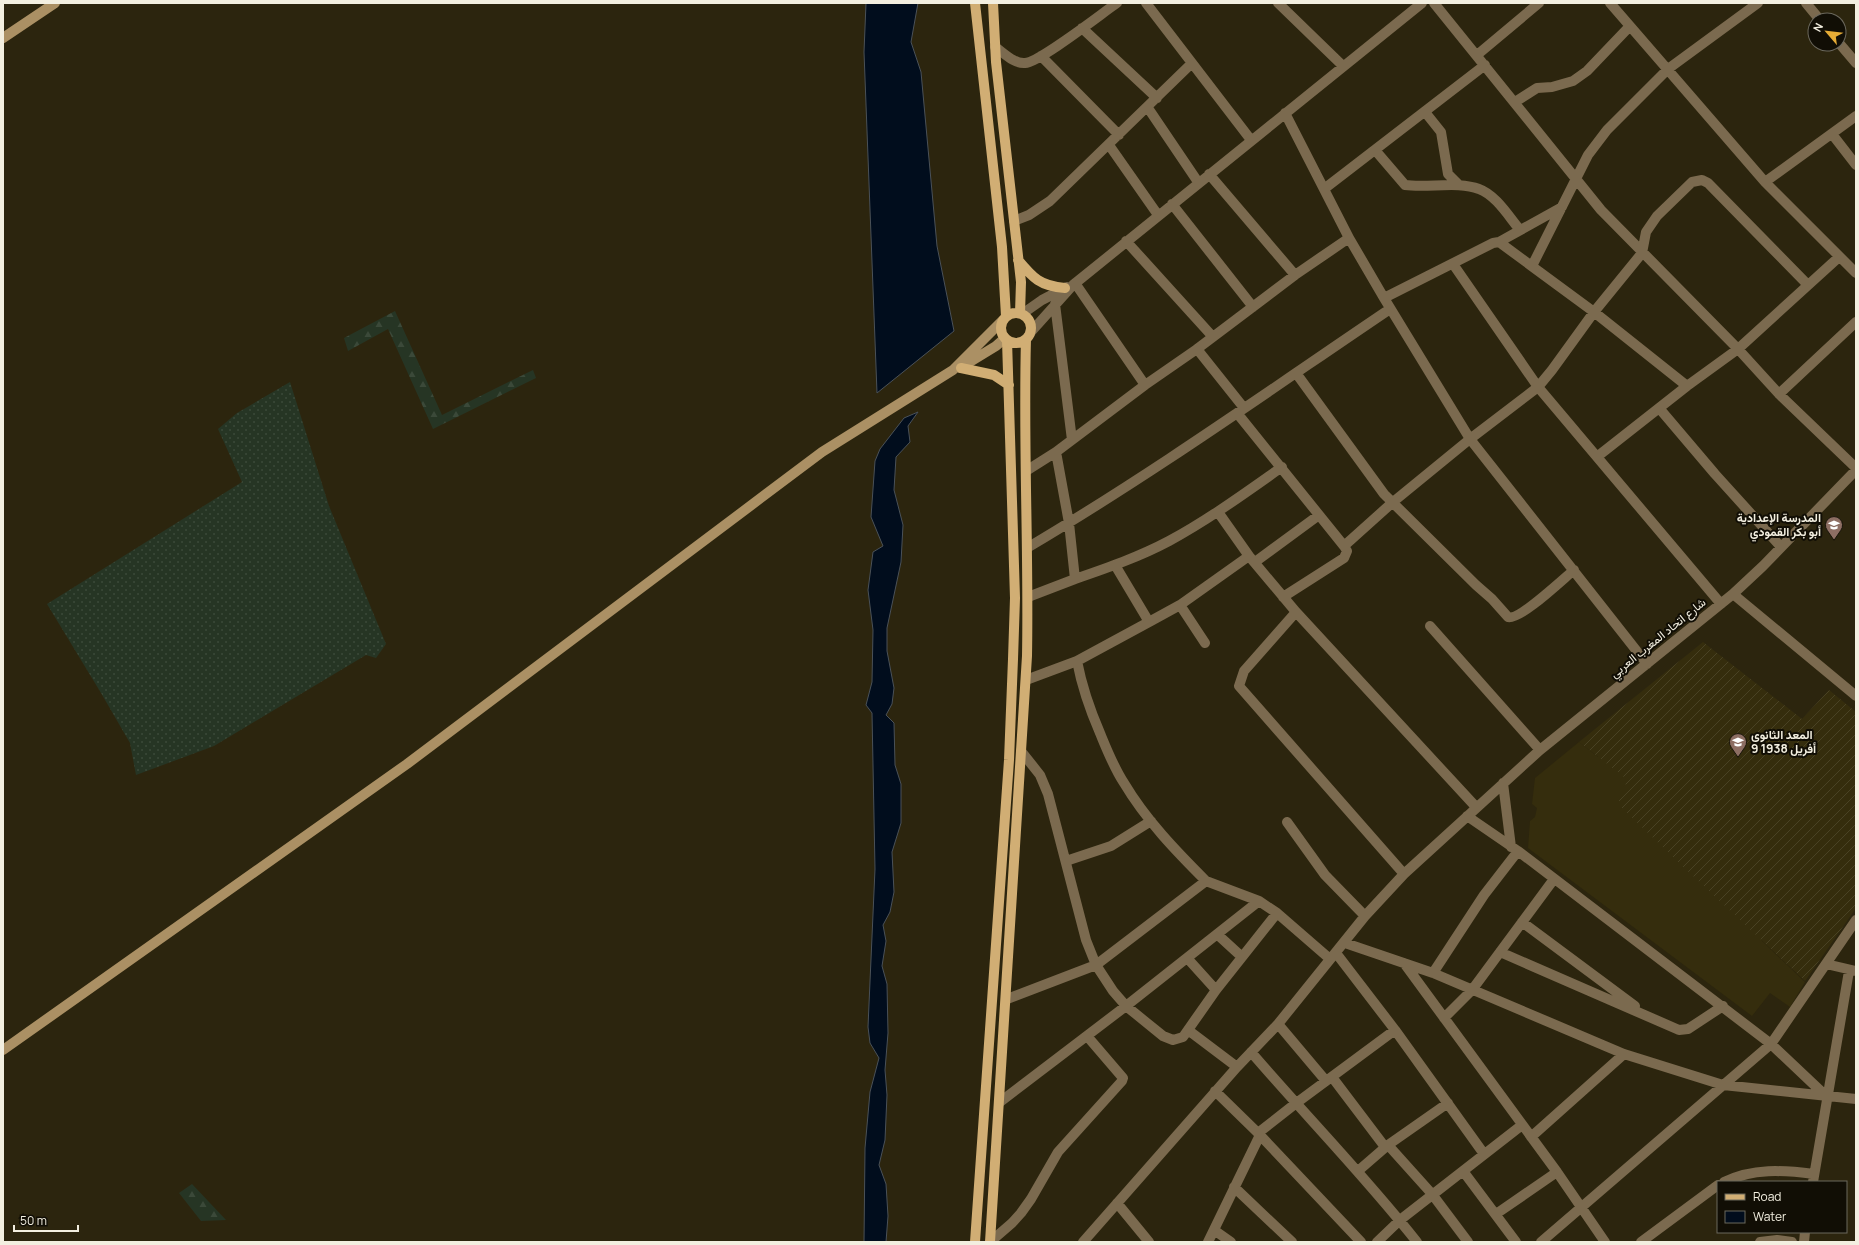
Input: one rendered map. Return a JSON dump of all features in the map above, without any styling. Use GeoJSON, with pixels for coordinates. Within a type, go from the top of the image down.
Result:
{"type":"FeatureCollection","features":[{"type":"Feature","properties":{"kind":"main road"},"geometry":{"type":"LineString","coordinates":[[975,3],[1002,247],[1004,319],[1001,331],[1006,339],[1009,385],[1015,598],[1009,760],[975,1242]]}},
{"type":"Feature","properties":{"kind":"main road"},"geometry":{"type":"LineString","coordinates":[[993,3],[995,48],[1018,260],[1021,313]]}},
{"type":"Feature","properties":{"kind":"main road"},"geometry":{"type":"LineString","coordinates":[[1018,260],[1031,276],[1041,283],[1052,287],[1071,285]]}},
{"type":"Feature","properties":{"kind":"main road"},"geometry":{"type":"LineString","coordinates":[[990,1242],[1022,750],[1026,680],[1028,597],[1025,387],[1030,322],[1027,317],[1021,313],[1013,312],[1004,319]]}},
{"type":"Feature","properties":{"kind":"main road"},"geometry":{"type":"LineString","coordinates":[[1006,339],[1017,343],[1028,336]]}},
{"type":"Feature","properties":{"kind":"main road"},"geometry":{"type":"LineString","coordinates":[[957,369],[994,375],[1009,385]]}},
{"type":"Feature","properties":{"kind":"street"},"geometry":{"type":"LineString","coordinates":[[3,38],[55,3]]}},
{"type":"Feature","properties":{"kind":"street"},"geometry":{"type":"LineString","coordinates":[[995,48],[1014,60],[1026,63],[1041,56],[1117,3]]}},
{"type":"Feature","properties":{"kind":"street"},"geometry":{"type":"LineString","coordinates":[[1146,3],[1191,64],[1251,140]]}},
{"type":"Feature","properties":{"kind":"street"},"geometry":{"type":"LineString","coordinates":[[1278,3],[1343,66]]}},
{"type":"Feature","properties":{"kind":"street"},"geometry":{"type":"LineString","coordinates":[[1021,313],[1071,285],[1422,3]]}},
{"type":"Feature","properties":{"kind":"street"},"geometry":{"type":"LineString","coordinates":[[1434,3],[1576,177],[1601,210],[1738,349],[1779,394],[1856,469]]}},
{"type":"Feature","properties":{"kind":"street"},"geometry":{"type":"LineString","coordinates":[[1477,55],[1539,3]]}},
{"type":"Feature","properties":{"kind":"street"},"geometry":{"type":"LineString","coordinates":[[1610,3],[1765,182],[1856,273]]}},
{"type":"Feature","properties":{"kind":"street"},"geometry":{"type":"LineString","coordinates":[[1532,266],[1588,155],[1607,130],[1668,69],[1758,3]]}},
{"type":"Feature","properties":{"kind":"street"},"geometry":{"type":"LineString","coordinates":[[1806,3],[1813,12]]}},
{"type":"Feature","properties":{"kind":"street"},"geometry":{"type":"LineString","coordinates":[[1515,102],[1537,88],[1552,87],[1573,81],[1587,71],[1630,26]]}},
{"type":"Feature","properties":{"kind":"street"},"geometry":{"type":"LineString","coordinates":[[1082,28],[1158,98]]}},
{"type":"Feature","properties":{"kind":"street"},"geometry":{"type":"LineString","coordinates":[[1847,52],[1856,63]]}},
{"type":"Feature","properties":{"kind":"street"},"geometry":{"type":"LineString","coordinates":[[1041,56],[1119,135]]}},
{"type":"Feature","properties":{"kind":"street"},"geometry":{"type":"LineString","coordinates":[[1014,221],[1029,215],[1050,201],[1148,108],[1191,64]]}},
{"type":"Feature","properties":{"kind":"street"},"geometry":{"type":"LineString","coordinates":[[1324,189],[1485,66]]}},
{"type":"Feature","properties":{"kind":"street"},"geometry":{"type":"LineString","coordinates":[[1148,108],[1198,182]]}},
{"type":"Feature","properties":{"kind":"street"},"geometry":{"type":"LineString","coordinates":[[1424,112],[1441,132],[1448,174],[1459,185]]}},
{"type":"Feature","properties":{"kind":"street"},"geometry":{"type":"LineString","coordinates":[[1286,113],[1349,238],[1390,309],[1470,439],[1647,664]]}},
{"type":"Feature","properties":{"kind":"street"},"geometry":{"type":"LineString","coordinates":[[1765,182],[1856,116]]}},
{"type":"Feature","properties":{"kind":"street"},"geometry":{"type":"LineString","coordinates":[[1832,134],[1856,165]]}},
{"type":"Feature","properties":{"kind":"street"},"geometry":{"type":"LineString","coordinates":[[1109,145],[1158,215]]}},
{"type":"Feature","properties":{"kind":"street"},"geometry":{"type":"LineString","coordinates":[[1375,150],[1405,185],[1422,188],[1459,185],[1480,189],[1489,196],[1520,230]]}},
{"type":"Feature","properties":{"kind":"street"},"geometry":{"type":"LineString","coordinates":[[1209,174],[1295,275]]}},
{"type":"Feature","properties":{"kind":"street"},"geometry":{"type":"LineString","coordinates":[[1344,546],[1393,502],[1538,386],[1552,370],[1594,312],[1642,253],[1646,232],[1654,220],[1681,191],[1695,180],[1702,180],[1712,186],[1808,285]]}},
{"type":"Feature","properties":{"kind":"street"},"geometry":{"type":"LineString","coordinates":[[1172,204],[1253,307]]}},
{"type":"Feature","properties":{"kind":"street"},"geometry":{"type":"LineString","coordinates":[[1384,298],[1499,242],[1562,207]]}},
{"type":"Feature","properties":{"kind":"street"},"geometry":{"type":"LineString","coordinates":[[1026,472],[1056,452],[1295,275],[1349,238]]}},
{"type":"Feature","properties":{"kind":"street"},"geometry":{"type":"LineString","coordinates":[[1126,241],[1213,337]]}},
{"type":"Feature","properties":{"kind":"street"},"geometry":{"type":"LineString","coordinates":[[1499,242],[1594,312],[1687,386]]}},
{"type":"Feature","properties":{"kind":"street"},"geometry":{"type":"LineString","coordinates":[[1598,456],[1687,386],[1738,349],[1840,258]]}},
{"type":"Feature","properties":{"kind":"street"},"geometry":{"type":"LineString","coordinates":[[1453,264],[1538,386],[1721,604]]}},
{"type":"Feature","properties":{"kind":"street"},"geometry":{"type":"LineString","coordinates":[[1028,336],[1071,285]]}},
{"type":"Feature","properties":{"kind":"street"},"geometry":{"type":"LineString","coordinates":[[1071,285],[1145,385]]}},
{"type":"Feature","properties":{"kind":"street"},"geometry":{"type":"LineString","coordinates":[[1055,304],[1072,440]]}},
{"type":"Feature","properties":{"kind":"street"},"geometry":{"type":"LineString","coordinates":[[1027,548],[1069,523],[1241,411],[1390,309]]}},
{"type":"Feature","properties":{"kind":"street"},"geometry":{"type":"LineString","coordinates":[[957,369],[1004,319]]}},
{"type":"Feature","properties":{"kind":"street"},"geometry":{"type":"LineString","coordinates":[[1779,394],[1856,322]]}},
{"type":"Feature","properties":{"kind":"street"},"geometry":{"type":"LineString","coordinates":[[3,1050],[407,764],[822,452],[1006,339]]}},
{"type":"Feature","properties":{"kind":"street"},"geometry":{"type":"LineString","coordinates":[[1196,349],[1282,467],[1347,551],[1344,558],[1283,597]]}},
{"type":"Feature","properties":{"kind":"street"},"geometry":{"type":"LineString","coordinates":[[1296,373],[1384,494],[1509,618],[1516,616],[1528,608],[1574,570]]}},
{"type":"Feature","properties":{"kind":"street"},"geometry":{"type":"LineString","coordinates":[[1659,408],[1715,474],[1781,547]]}},
{"type":"Feature","properties":{"kind":"street"},"geometry":{"type":"LineString","coordinates":[[1056,452],[1069,523],[1075,579]]}},
{"type":"Feature","properties":{"kind":"street"},"geometry":{"type":"LineString","coordinates":[[1028,597],[1115,565],[1168,542],[1218,512],[1282,467]]}},
{"type":"Feature","properties":{"kind":"street","name":"شارع اتحاد المغرب العربي"},"geometry":{"type":"LineString","coordinates":[[1083,1242],[1215,1091],[1278,1024],[1345,943],[1365,916],[1404,874],[1540,750],[1733,594],[1781,547],[1856,469]]}},
{"type":"Feature","properties":{"kind":"street"},"geometry":{"type":"LineString","coordinates":[[1218,512],[1252,559],[1296,612],[1476,807]]}},
{"type":"Feature","properties":{"kind":"street"},"geometry":{"type":"LineString","coordinates":[[1026,680],[1077,661],[1180,605],[1319,515]]}},
{"type":"Feature","properties":{"kind":"street"},"geometry":{"type":"LineString","coordinates":[[1115,565],[1149,622]]}},
{"type":"Feature","properties":{"kind":"street"},"geometry":{"type":"LineString","coordinates":[[1733,594],[1856,696]]}},
{"type":"Feature","properties":{"kind":"street"},"geometry":{"type":"LineString","coordinates":[[1180,605],[1205,643]]}},
{"type":"Feature","properties":{"kind":"street"},"geometry":{"type":"LineString","coordinates":[[1296,612],[1244,671],[1239,686],[1404,874]]}},
{"type":"Feature","properties":{"kind":"street"},"geometry":{"type":"LineString","coordinates":[[1430,626],[1540,750]]}},
{"type":"Feature","properties":{"kind":"street"},"geometry":{"type":"LineString","coordinates":[[1077,661],[1088,706],[1111,759],[1123,782],[1151,822],[1177,852],[1206,881],[1259,901],[1333,956],[1396,1030],[1484,1154]]}},
{"type":"Feature","properties":{"kind":"street"},"geometry":{"type":"LineString","coordinates":[[1022,750],[1040,775],[1048,794],[1086,940],[1096,965],[1113,991],[1126,1006],[1167,1038],[1174,1040],[1180,1039],[1188,1030],[1216,990],[1277,914]]}},
{"type":"Feature","properties":{"kind":"street"},"geometry":{"type":"LineString","coordinates":[[1433,973],[1515,849],[1503,783]]}},
{"type":"Feature","properties":{"kind":"street"},"geometry":{"type":"LineString","coordinates":[[1467,816],[1515,849],[1723,1006],[1771,1044],[1827,1097]]}},
{"type":"Feature","properties":{"kind":"street"},"geometry":{"type":"LineString","coordinates":[[1066,861],[1111,846],[1151,822]]}},
{"type":"Feature","properties":{"kind":"street"},"geometry":{"type":"LineString","coordinates":[[1287,822],[1325,875],[1365,916]]}},
{"type":"Feature","properties":{"kind":"street"},"geometry":{"type":"LineString","coordinates":[[1444,1018],[1472,990],[1554,879]]}},
{"type":"Feature","properties":{"kind":"street"},"geometry":{"type":"LineString","coordinates":[[1006,999],[1096,965],[1206,881]]}},
{"type":"Feature","properties":{"kind":"street"},"geometry":{"type":"LineString","coordinates":[[1000,1102],[1188,959],[1259,901]]}},
{"type":"Feature","properties":{"kind":"street"},"geometry":{"type":"LineString","coordinates":[[1546,1240],[1580,1208],[1771,1044],[1856,920]]}},
{"type":"Feature","properties":{"kind":"street"},"geometry":{"type":"LineString","coordinates":[[1522,922],[1648,1016]]}},
{"type":"Feature","properties":{"kind":"street"},"geometry":{"type":"LineString","coordinates":[[1218,935],[1242,957]]}},
{"type":"Feature","properties":{"kind":"street"},"geometry":{"type":"LineString","coordinates":[[1345,943],[1433,973],[1624,1054],[1723,1085],[1856,1099]]}},
{"type":"Feature","properties":{"kind":"street"},"geometry":{"type":"LineString","coordinates":[[1500,952],[1676,1029],[1683,1030],[1696,1024],[1723,1006]]}},
{"type":"Feature","properties":{"kind":"street"},"geometry":{"type":"LineString","coordinates":[[1188,959],[1216,990]]}},
{"type":"Feature","properties":{"kind":"street"},"geometry":{"type":"LineString","coordinates":[[1404,963],[1557,1172],[1580,1208],[1605,1242]]}},
{"type":"Feature","properties":{"kind":"street"},"geometry":{"type":"LineString","coordinates":[[1727,1181],[1759,1171],[1789,1170],[1813,1178],[1827,1097],[1853,971],[1826,964]]}},
{"type":"Feature","properties":{"kind":"street"},"geometry":{"type":"LineString","coordinates":[[1278,1024],[1432,1194],[1468,1242]]}},
{"type":"Feature","properties":{"kind":"street"},"geometry":{"type":"LineString","coordinates":[[1188,1030],[1237,1067]]}},
{"type":"Feature","properties":{"kind":"street"},"geometry":{"type":"LineString","coordinates":[[1208,1242],[1259,1134],[1295,1104],[1396,1030]]}},
{"type":"Feature","properties":{"kind":"street"},"geometry":{"type":"LineString","coordinates":[[990,1242],[1021,1213],[1031,1199],[1058,1152],[1122,1081],[1123,1078],[1117,1069],[1087,1036]]}},
{"type":"Feature","properties":{"kind":"street"},"geometry":{"type":"LineString","coordinates":[[1251,1052],[1295,1104],[1358,1171],[1417,1242]]}},
{"type":"Feature","properties":{"kind":"street"},"geometry":{"type":"LineString","coordinates":[[1531,1137],[1624,1054]]}},
{"type":"Feature","properties":{"kind":"street"},"geometry":{"type":"LineString","coordinates":[[1215,1091],[1259,1134],[1361,1242]]}},
{"type":"Feature","properties":{"kind":"street"},"geometry":{"type":"LineString","coordinates":[[1358,1171],[1387,1146],[1448,1103]]}},
{"type":"Feature","properties":{"kind":"street"},"geometry":{"type":"LineString","coordinates":[[1377,1242],[1400,1220],[1432,1194],[1522,1125]]}},
{"type":"Feature","properties":{"kind":"street"},"geometry":{"type":"LineString","coordinates":[[1463,1171],[1516,1242]]}},
{"type":"Feature","properties":{"kind":"street"},"geometry":{"type":"LineString","coordinates":[[1496,1214],[1557,1172]]}},
{"type":"Feature","properties":{"kind":"street"},"geometry":{"type":"LineString","coordinates":[[1641,1242],[1717,1186]]}},
{"type":"Feature","properties":{"kind":"street"},"geometry":{"type":"LineString","coordinates":[[1234,1187],[1292,1242]]}},
{"type":"Feature","properties":{"kind":"street"},"geometry":{"type":"LineString","coordinates":[[1117,1203],[1149,1242]]}},
{"type":"Feature","properties":{"kind":"street"},"geometry":{"type":"LineString","coordinates":[[1214,1230],[1231,1242]]}},
{"type":"Feature","properties":{"kind":"street"},"geometry":{"type":"LineString","coordinates":[[1760,1242],[1777,1240],[1792,1242]]}},
{"type":"Feature","properties":{"kind":"shaded area"},"geometry":{"type":"Polygon","coordinates":[[[1703,642],[1802,719],[1829,690],[1856,712],[1856,908],[1805,981],[1620,806],[1619,800],[1626,786],[1624,777],[1579,742],[1703,642]]]}},
{"type":"Feature","properties":{"kind":"shaded area"},"geometry":{"type":"Polygon","coordinates":[[[1703,643],[1762,941],[1805,982],[1790,1007],[1770,993],[1752,1016],[1528,848],[1530,821],[1535,817],[1537,808],[1532,804],[1535,778],[1579,742],[1598,757],[1703,643]]]}},
{"type":"Feature","properties":{"kind":"green space"},"geometry":{"type":"Polygon","coordinates":[[[395,311],[442,415],[533,370],[536,378],[433,429],[388,329],[348,351],[344,338],[395,311]]]}},
{"type":"Feature","properties":{"kind":"green space"},"geometry":{"type":"Polygon","coordinates":[[[290,382],[329,506],[386,644],[376,658],[366,655],[214,746],[136,775],[130,743],[47,604],[242,482],[218,429],[237,413],[290,382]]]}},
{"type":"Feature","properties":{"kind":"green space"},"geometry":{"type":"Polygon","coordinates":[[[192,1184],[226,1220],[201,1221],[179,1193],[192,1184]]]}},
{"type":"Feature","properties":{"kind":"water"},"geometry":{"type":"Polygon","coordinates":[[[866,3],[918,3],[911,42],[921,72],[937,246],[954,331],[877,393],[864,52],[866,3]]]}},
{"type":"Feature","properties":{"kind":"water"},"geometry":{"type":"Polygon","coordinates":[[[918,412],[908,426],[910,442],[896,457],[894,490],[903,525],[901,562],[887,628],[887,651],[894,688],[892,704],[886,715],[894,723],[895,765],[901,784],[901,823],[892,852],[894,892],[890,912],[883,925],[886,941],[882,966],[887,984],[888,1033],[885,1070],[887,1095],[885,1140],[879,1165],[886,1184],[888,1216],[886,1242],[864,1242],[865,1148],[870,1092],[879,1058],[870,1043],[868,1027],[875,869],[872,713],[866,705],[872,682],[873,630],[868,590],[873,552],[883,546],[871,517],[875,461],[880,449],[904,418],[918,412]]]}},
{"type":"Feature","properties":{"kind":"place","name":"المدرسة الإعدادية أبو بكر القمودي"},"geometry":{"type":"Point","coordinates":[1834,540]}},
{"type":"Feature","properties":{"kind":"place","name":"المعد الثانوي 9 أفريل 1938"},"geometry":{"type":"Point","coordinates":[1738,757]}}]}
